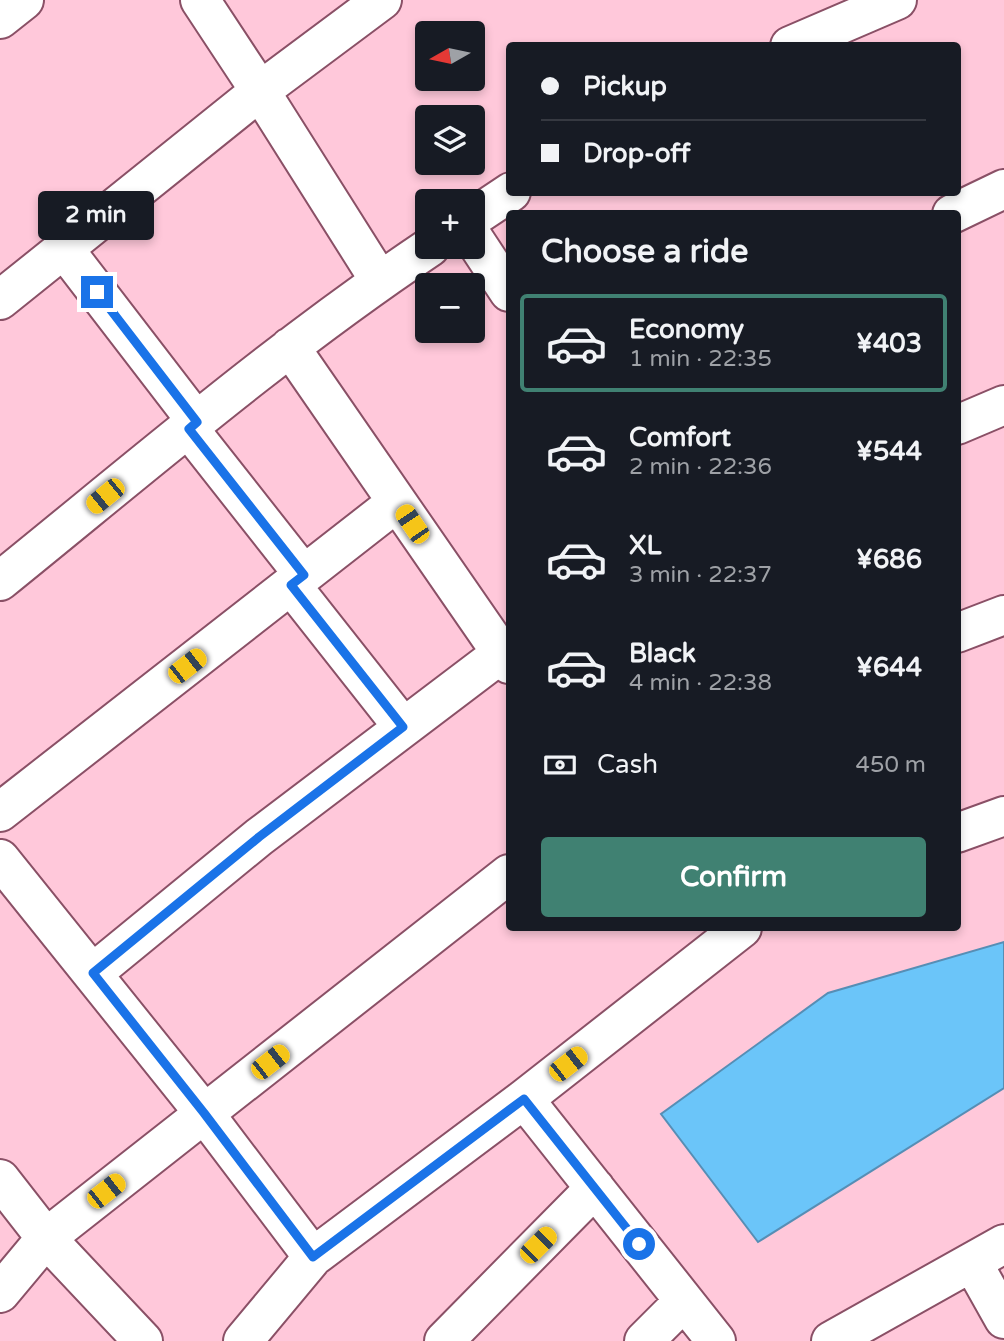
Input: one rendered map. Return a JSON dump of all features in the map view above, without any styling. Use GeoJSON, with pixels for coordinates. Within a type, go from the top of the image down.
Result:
{"type":"FeatureCollection","features":[{"type":"Feature","properties":{"kind":"street"},"geometry":{"type":"LineString","coordinates":[[0,19],[24,0]]}},
{"type":"Feature","properties":{"kind":"street"},"geometry":{"type":"LineString","coordinates":[[200,0],[380,281]]}},
{"type":"Feature","properties":{"kind":"street"},"geometry":{"type":"LineString","coordinates":[[0,300],[260,91],[382,0]]}},
{"type":"Feature","properties":{"kind":"street"},"geometry":{"type":"LineString","coordinates":[[799,42],[897,0]]}},
{"type":"Feature","properties":{"kind":"street"},"geometry":{"type":"LineString","coordinates":[[960,210],[1004,189]]}},
{"type":"Feature","properties":{"kind":"street"},"geometry":{"type":"LineString","coordinates":[[485,209],[506,195]]}},
{"type":"Feature","properties":{"kind":"street"},"geometry":{"type":"LineString","coordinates":[[64,249],[193,425],[298,580],[403,727]]}},
{"type":"Feature","properties":{"kind":"street"},"geometry":{"type":"LineString","coordinates":[[485,256],[506,287]]}},
{"type":"Feature","properties":{"kind":"street"},"geometry":{"type":"LineString","coordinates":[[0,581],[290,347],[415,257]]}},
{"type":"Feature","properties":{"kind":"street"},"geometry":{"type":"LineString","coordinates":[[93,973],[259,837],[403,727],[506,658],[290,347]]}},
{"type":"Feature","properties":{"kind":"street"},"geometry":{"type":"LineString","coordinates":[[961,423],[1004,405]]}},
{"type":"Feature","properties":{"kind":"street"},"geometry":{"type":"LineString","coordinates":[[0,812],[397,502]]}},
{"type":"Feature","properties":{"kind":"street"},"geometry":{"type":"LineString","coordinates":[[961,631],[1004,615]]}},
{"type":"Feature","properties":{"kind":"street"},"geometry":{"type":"LineString","coordinates":[[961,832],[1004,816]]}},
{"type":"Feature","properties":{"kind":"street"},"geometry":{"type":"LineString","coordinates":[[0,859],[204,1113],[313,1257]]}},
{"type":"Feature","properties":{"kind":"street"},"geometry":{"type":"LineString","coordinates":[[0,1293],[46,1238],[506,876]]}},
{"type":"Feature","properties":{"kind":"street"},"geometry":{"type":"LineString","coordinates":[[243,1341],[313,1257],[524,1099],[738,931]]}},
{"type":"Feature","properties":{"kind":"street"},"geometry":{"type":"LineString","coordinates":[[524,1099],[716,1341]]}},
{"type":"Feature","properties":{"kind":"street"},"geometry":{"type":"LineString","coordinates":[[0,1179],[46,1238],[143,1341]]}},
{"type":"Feature","properties":{"kind":"street"},"geometry":{"type":"LineString","coordinates":[[444,1341],[595,1188]]}},
{"type":"Feature","properties":{"kind":"street"},"geometry":{"type":"LineString","coordinates":[[831,1341],[988,1253],[1004,1319]]}},
{"type":"Feature","properties":{"kind":"street"},"geometry":{"type":"LineString","coordinates":[[644,1341],[684,1301]]}},
{"type":"Feature","properties":{"kind":"water"},"geometry":{"type":"Polygon","coordinates":[[[1004,942],[1004,1088],[758,1242],[661,1114],[828,993],[1004,942]]]}},
{"type":"Feature","properties":{"kind":"route"},"geometry":{"type":"LineString","coordinates":[[97,292],[197,422],[189,429],[304,575],[291,585],[403,727],[259,837],[93,973],[313,1257],[524,1099],[639,1244]]}}]}
